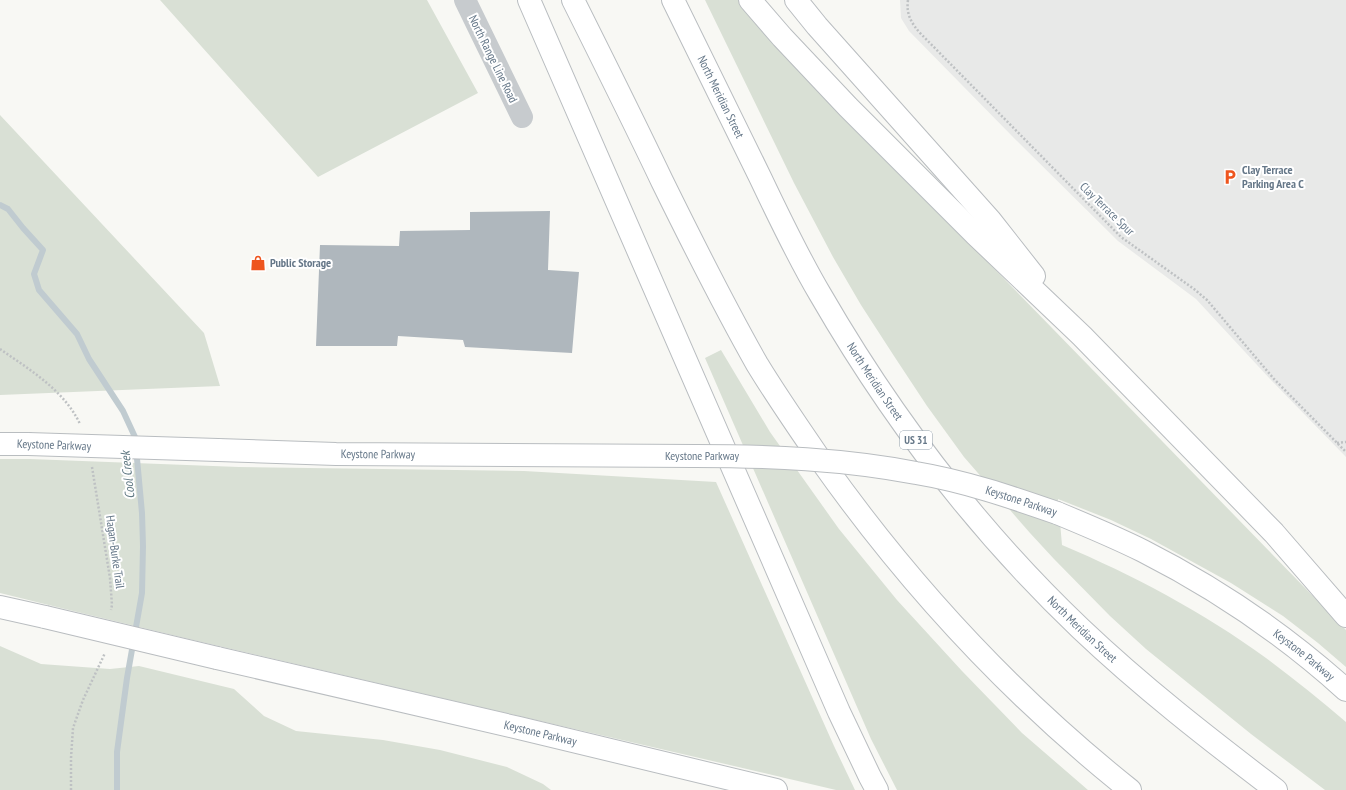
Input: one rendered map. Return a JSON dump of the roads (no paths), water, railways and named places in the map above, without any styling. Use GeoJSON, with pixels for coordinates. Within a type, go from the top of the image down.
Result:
{"type":"FeatureCollection","features":[{"type":"Feature","properties":{"kind":"highway"},"geometry":{"type":"LineString","coordinates":[[529,0],[839,712],[877,790]]}},
{"type":"Feature","properties":{"kind":"highway"},"geometry":{"type":"LineString","coordinates":[[573,0],[702,263],[758,364],[800,430],[892,555],[971,644],[1055,726],[1130,790]]}},
{"type":"Feature","properties":{"kind":"highway","name":"North Meridian Street"},"geometry":{"type":"LineString","coordinates":[[673,0],[782,223],[819,293],[859,359],[903,423],[950,485],[1012,558],[1081,629],[1143,685],[1200,732],[1276,790]]}},
{"type":"Feature","properties":{"kind":"highway"},"geometry":{"type":"LineString","coordinates":[[750,0],[782,37],[848,107],[974,234],[1082,336],[1274,533],[1346,616]]}},
{"type":"Feature","properties":{"kind":"highway"},"geometry":{"type":"LineString","coordinates":[[796,0],[822,32],[990,220],[1082,336]]}},
{"type":"Feature","properties":{"kind":"highway","name":"Keystone Parkway"},"geometry":{"type":"LineString","coordinates":[[0,444],[360,454],[779,457],[816,459],[918,473],[962,483],[1010,497],[1056,513],[1144,552],[1221,595],[1263,623],[1306,656],[1346,690]]}},
{"type":"Feature","properties":{"kind":"highway"},"geometry":{"type":"LineString","coordinates":[[1274,533],[1346,597]]}},
{"type":"Feature","properties":{"kind":"highway","name":"Keystone Parkway"},"geometry":{"type":"LineString","coordinates":[[0,607],[776,790]]}},
{"type":"Feature","properties":{"kind":"street","name":"North Range Line Road"},"geometry":{"type":"LineString","coordinates":[[465,0],[522,117]]}},
{"type":"Feature","properties":{"kind":"waterway","name":"Cool Creek"},"geometry":{"type":"LineString","coordinates":[[0,205],[8,209],[43,250],[34,274],[39,290],[77,334],[89,359],[123,411],[135,437],[142,513],[142,593],[127,678],[117,752],[117,790]]}},
{"type":"Feature","properties":{"kind":"place","name":"Clay Terrace Parking Area C"},"geometry":{"type":"Point","coordinates":[1230,177]}},
{"type":"Feature","properties":{"kind":"place","name":"Public Storage"},"geometry":{"type":"Point","coordinates":[258,263]}}]}
